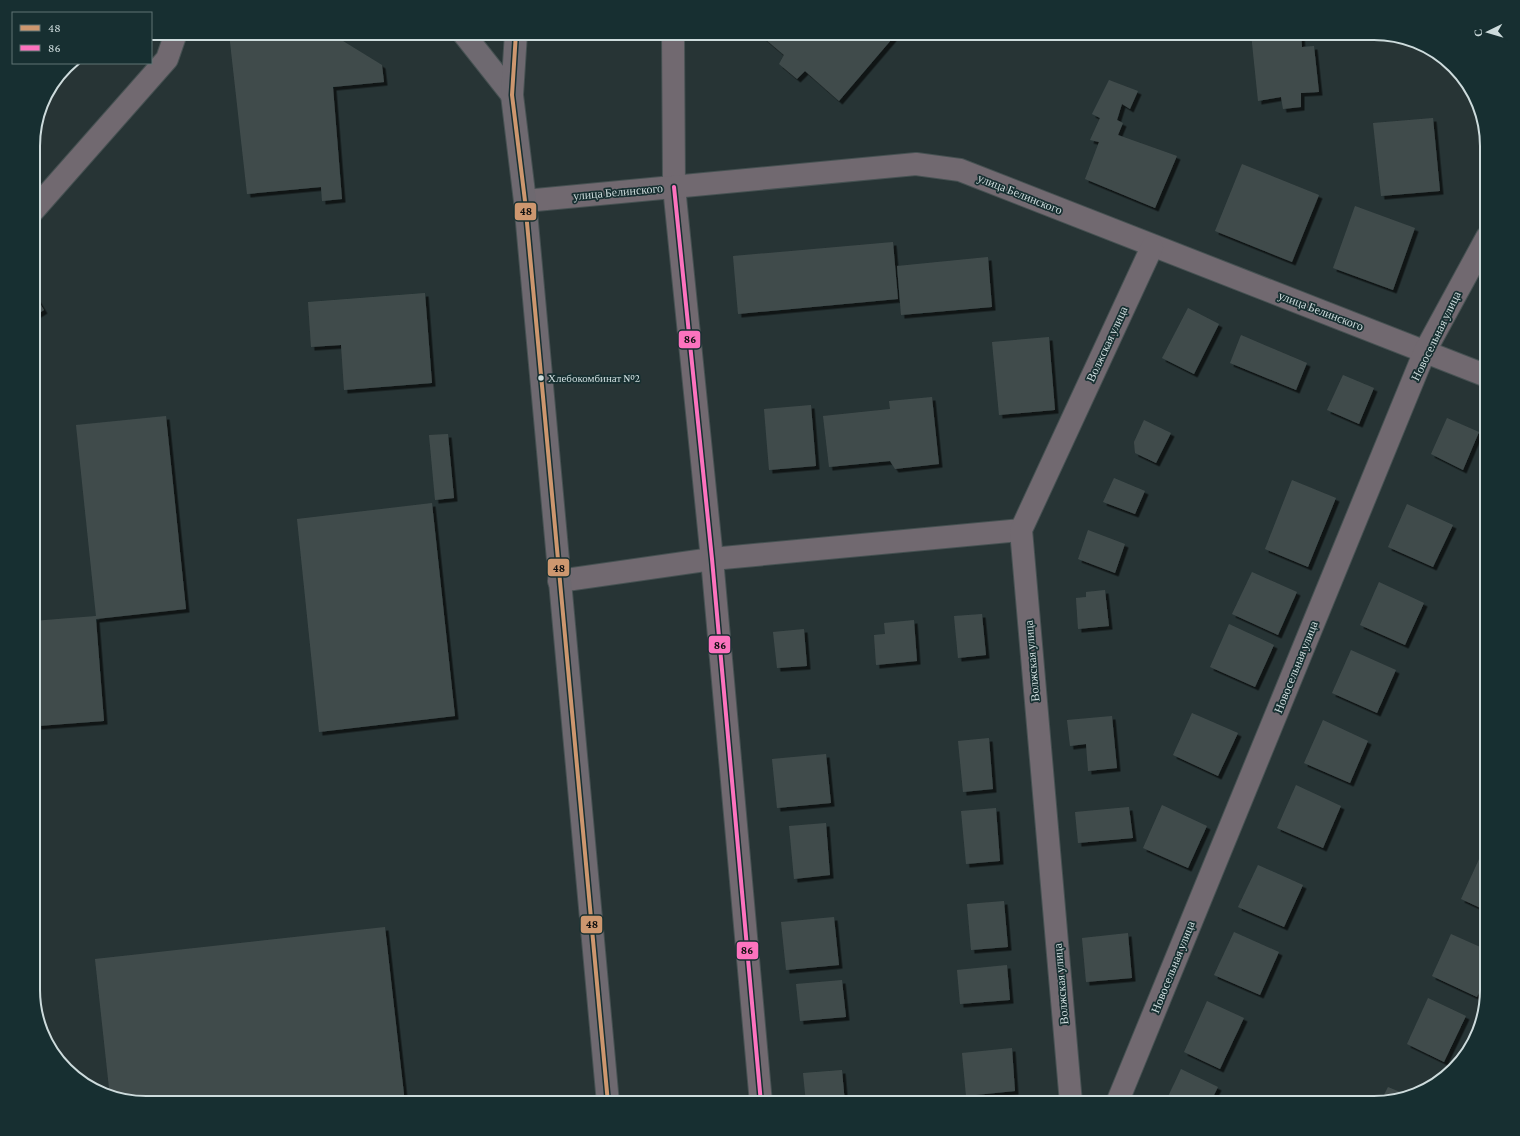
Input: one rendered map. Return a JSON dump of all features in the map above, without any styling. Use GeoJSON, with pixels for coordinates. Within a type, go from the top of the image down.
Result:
{"type":"FeatureCollection","features":[{"type":"Feature","properties":{"kind":"main road"},"geometry":{"type":"LineString","coordinates":[[469,40],[512,95]]}},
{"type":"Feature","properties":{"kind":"main road"},"geometry":{"type":"LineString","coordinates":[[516,40],[512,95],[525,200],[607,1096]]}},
{"type":"Feature","properties":{"kind":"street"},"geometry":{"type":"LineString","coordinates":[[40,203],[167,59],[174,40]]}},
{"type":"Feature","properties":{"kind":"street"},"geometry":{"type":"LineString","coordinates":[[673,40],[674,187],[712,559],[760,1096]]}},
{"type":"Feature","properties":{"kind":"street","name":"улица Белинского"},"geometry":{"type":"LineString","coordinates":[[525,200],[916,164],[960,170],[1480,373]]}},
{"type":"Feature","properties":{"kind":"street","name":"Волжская улица"},"geometry":{"type":"LineString","coordinates":[[1071,1096],[1021,530],[1152,246]]}},
{"type":"Feature","properties":{"kind":"street","name":"Новосельная улица"},"geometry":{"type":"LineString","coordinates":[[1120,1096],[1425,351],[1480,250]]}},
{"type":"Feature","properties":{"kind":"street"},"geometry":{"type":"LineString","coordinates":[[559,581],[712,559],[1021,530]]}},
{"type":"Feature","properties":{"kind":"building"},"geometry":{"type":"Polygon","coordinates":[[[230,40],[341,40],[382,65],[384,82],[333,87],[342,199],[322,201],[321,187],[247,194],[230,40]]]}},
{"type":"Feature","properties":{"kind":"building"},"geometry":{"type":"Polygon","coordinates":[[[766,40],[891,40],[839,101],[805,71],[797,79],[779,64],[784,55],[766,40]]]}},
{"type":"Feature","properties":{"kind":"building"},"geometry":{"type":"Polygon","coordinates":[[[1252,40],[1302,40],[1302,47],[1314,46],[1319,92],[1301,93],[1301,107],[1283,109],[1281,97],[1258,101],[1252,40]]]}},
{"type":"Feature","properties":{"kind":"building"},"geometry":{"type":"Polygon","coordinates":[[[1109,80],[1138,91],[1130,109],[1122,104],[1117,120],[1123,123],[1118,135],[1177,156],[1155,208],[1085,179],[1099,142],[1090,140],[1100,118],[1092,114],[1109,80]]]}},
{"type":"Feature","properties":{"kind":"building"},"geometry":{"type":"Polygon","coordinates":[[[1433,118],[1440,191],[1381,196],[1373,123],[1433,118]]]}},
{"type":"Feature","properties":{"kind":"building"},"geometry":{"type":"Polygon","coordinates":[[[1242,164],[1319,195],[1292,262],[1215,231],[1242,164]]]}},
{"type":"Feature","properties":{"kind":"building"},"geometry":{"type":"Polygon","coordinates":[[[1355,206],[1415,228],[1393,290],[1333,268],[1355,206]]]}},
{"type":"Feature","properties":{"kind":"building"},"geometry":{"type":"Polygon","coordinates":[[[893,242],[898,299],[738,314],[733,256],[893,242]]]}},
{"type":"Feature","properties":{"kind":"building"},"geometry":{"type":"Polygon","coordinates":[[[988,257],[992,307],[901,315],[897,266],[988,257]]]}},
{"type":"Feature","properties":{"kind":"building"},"geometry":{"type":"Polygon","coordinates":[[[425,293],[432,383],[344,390],[341,345],[311,347],[308,302],[425,293]]]}},
{"type":"Feature","properties":{"kind":"building"},"geometry":{"type":"Polygon","coordinates":[[[40,303],[44,310],[40,313],[40,303]]]}},
{"type":"Feature","properties":{"kind":"building"},"geometry":{"type":"Polygon","coordinates":[[[1188,308],[1219,324],[1194,374],[1162,358],[1188,308]]]}},
{"type":"Feature","properties":{"kind":"building"},"geometry":{"type":"Polygon","coordinates":[[[1241,335],[1307,363],[1296,390],[1230,363],[1241,335]]]}},
{"type":"Feature","properties":{"kind":"building"},"geometry":{"type":"Polygon","coordinates":[[[1049,337],[1055,410],[999,415],[992,342],[1049,337]]]}},
{"type":"Feature","properties":{"kind":"building"},"geometry":{"type":"Polygon","coordinates":[[[1343,375],[1374,388],[1359,424],[1327,410],[1343,375]]]}},
{"type":"Feature","properties":{"kind":"building"},"geometry":{"type":"Polygon","coordinates":[[[932,397],[939,464],[895,469],[890,461],[829,467],[823,416],[890,409],[889,401],[932,397]]]}},
{"type":"Feature","properties":{"kind":"building"},"geometry":{"type":"Polygon","coordinates":[[[811,405],[816,466],[769,470],[764,409],[811,405]]]}},
{"type":"Feature","properties":{"kind":"building"},"geometry":{"type":"Polygon","coordinates":[[[166,416],[186,609],[96,619],[104,721],[40,726],[40,620],[96,616],[76,425],[166,416]]]}},
{"type":"Feature","properties":{"kind":"building"},"geometry":{"type":"Polygon","coordinates":[[[1447,418],[1479,432],[1463,470],[1431,454],[1447,418]]]}},
{"type":"Feature","properties":{"kind":"building"},"geometry":{"type":"Polygon","coordinates":[[[1144,420],[1171,433],[1156,463],[1135,453],[1134,442],[1144,420]]]}},
{"type":"Feature","properties":{"kind":"building"},"geometry":{"type":"Polygon","coordinates":[[[448,434],[454,498],[435,500],[429,435],[448,434]]]}},
{"type":"Feature","properties":{"kind":"building"},"geometry":{"type":"Polygon","coordinates":[[[1114,478],[1145,491],[1135,514],[1103,502],[1114,478]]]}},
{"type":"Feature","properties":{"kind":"building"},"geometry":{"type":"Polygon","coordinates":[[[1292,480],[1336,498],[1308,567],[1265,549],[1292,480]]]}},
{"type":"Feature","properties":{"kind":"building"},"geometry":{"type":"Polygon","coordinates":[[[432,503],[455,716],[319,732],[297,519],[432,503]]]}},
{"type":"Feature","properties":{"kind":"building"},"geometry":{"type":"Polygon","coordinates":[[[1407,504],[1453,525],[1433,567],[1388,547],[1407,504]]]}},
{"type":"Feature","properties":{"kind":"building"},"geometry":{"type":"Polygon","coordinates":[[[1088,530],[1125,544],[1115,573],[1078,559],[1088,530]]]}},
{"type":"Feature","properties":{"kind":"building"},"geometry":{"type":"Polygon","coordinates":[[[1252,572],[1297,592],[1278,635],[1232,614],[1252,572]]]}},
{"type":"Feature","properties":{"kind":"building"},"geometry":{"type":"Polygon","coordinates":[[[1379,582],[1424,603],[1405,645],[1360,625],[1379,582]]]}},
{"type":"Feature","properties":{"kind":"building"},"geometry":{"type":"Polygon","coordinates":[[[1105,590],[1109,626],[1078,629],[1076,598],[1086,597],[1086,592],[1105,590]]]}},
{"type":"Feature","properties":{"kind":"building"},"geometry":{"type":"Polygon","coordinates":[[[982,614],[986,655],[958,658],[954,616],[982,614]]]}},
{"type":"Feature","properties":{"kind":"building"},"geometry":{"type":"Polygon","coordinates":[[[914,620],[917,661],[876,665],[874,635],[885,634],[884,623],[914,620]]]}},
{"type":"Feature","properties":{"kind":"building"},"geometry":{"type":"Polygon","coordinates":[[[1229,624],[1274,645],[1255,687],[1210,667],[1229,624]]]}},
{"type":"Feature","properties":{"kind":"building"},"geometry":{"type":"Polygon","coordinates":[[[804,629],[807,666],[777,668],[773,632],[804,629]]]}},
{"type":"Feature","properties":{"kind":"building"},"geometry":{"type":"Polygon","coordinates":[[[1351,650],[1396,670],[1377,713],[1332,693],[1351,650]]]}},
{"type":"Feature","properties":{"kind":"building"},"geometry":{"type":"Polygon","coordinates":[[[1192,713],[1238,733],[1218,776],[1173,755],[1192,713]]]}},
{"type":"Feature","properties":{"kind":"building"},"geometry":{"type":"Polygon","coordinates":[[[1112,716],[1117,768],[1088,771],[1086,744],[1070,746],[1067,720],[1112,716]]]}},
{"type":"Feature","properties":{"kind":"building"},"geometry":{"type":"Polygon","coordinates":[[[1323,720],[1368,741],[1350,783],[1304,763],[1323,720]]]}},
{"type":"Feature","properties":{"kind":"building"},"geometry":{"type":"Polygon","coordinates":[[[989,738],[993,789],[963,792],[958,741],[989,738]]]}},
{"type":"Feature","properties":{"kind":"building"},"geometry":{"type":"Polygon","coordinates":[[[826,754],[831,803],[777,808],[772,759],[826,754]]]}},
{"type":"Feature","properties":{"kind":"building"},"geometry":{"type":"Polygon","coordinates":[[[1296,785],[1341,806],[1323,848],[1277,828],[1296,785]]]}},
{"type":"Feature","properties":{"kind":"building"},"geometry":{"type":"Polygon","coordinates":[[[1162,805],[1207,826],[1188,868],[1143,848],[1162,805]]]}},
{"type":"Feature","properties":{"kind":"building"},"geometry":{"type":"Polygon","coordinates":[[[1129,807],[1133,838],[1078,843],[1075,812],[1129,807]]]}},
{"type":"Feature","properties":{"kind":"building"},"geometry":{"type":"Polygon","coordinates":[[[996,808],[1000,861],[966,864],[961,811],[996,808]]]}},
{"type":"Feature","properties":{"kind":"building"},"geometry":{"type":"Polygon","coordinates":[[[826,823],[830,875],[794,879],[789,826],[826,823]]]}},
{"type":"Feature","properties":{"kind":"building"},"geometry":{"type":"Polygon","coordinates":[[[1480,857],[1480,908],[1461,899],[1480,857]]]}},
{"type":"Feature","properties":{"kind":"building"},"geometry":{"type":"Polygon","coordinates":[[[1258,865],[1303,885],[1284,927],[1238,907],[1258,865]]]}},
{"type":"Feature","properties":{"kind":"building"},"geometry":{"type":"Polygon","coordinates":[[[1004,901],[1008,947],[971,950],[967,904],[1004,901]]]}},
{"type":"Feature","properties":{"kind":"building"},"geometry":{"type":"Polygon","coordinates":[[[834,917],[839,965],[786,970],[781,922],[834,917]]]}},
{"type":"Feature","properties":{"kind":"building"},"geometry":{"type":"Polygon","coordinates":[[[385,927],[404,1096],[146,1096],[125,1094],[109,1089],[95,959],[385,927]]]}},
{"type":"Feature","properties":{"kind":"building"},"geometry":{"type":"Polygon","coordinates":[[[1234,932],[1279,952],[1260,995],[1214,975],[1234,932]]]}},
{"type":"Feature","properties":{"kind":"building"},"geometry":{"type":"Polygon","coordinates":[[[1128,933],[1132,978],[1086,982],[1082,938],[1128,933]]]}},
{"type":"Feature","properties":{"kind":"building"},"geometry":{"type":"Polygon","coordinates":[[[1451,934],[1480,947],[1480,990],[1477,997],[1432,976],[1451,934]]]}},
{"type":"Feature","properties":{"kind":"building"},"geometry":{"type":"Polygon","coordinates":[[[1007,965],[1010,1000],[960,1004],[957,970],[1007,965]]]}},
{"type":"Feature","properties":{"kind":"building"},"geometry":{"type":"Polygon","coordinates":[[[842,980],[846,1017],[800,1021],[796,984],[842,980]]]}},
{"type":"Feature","properties":{"kind":"building"},"geometry":{"type":"Polygon","coordinates":[[[1428,998],[1466,1016],[1444,1062],[1407,1044],[1428,998]]]}},
{"type":"Feature","properties":{"kind":"building"},"geometry":{"type":"Polygon","coordinates":[[[1207,1001],[1244,1018],[1220,1069],[1184,1052],[1207,1001]]]}},
{"type":"Feature","properties":{"kind":"building"},"geometry":{"type":"Polygon","coordinates":[[[1012,1048],[1015,1091],[966,1096],[962,1053],[1012,1048]]]}},
{"type":"Feature","properties":{"kind":"building"},"geometry":{"type":"Polygon","coordinates":[[[1181,1069],[1218,1087],[1214,1096],[1168,1096],[1181,1069]]]}},
{"type":"Feature","properties":{"kind":"building"},"geometry":{"type":"Polygon","coordinates":[[[842,1070],[844,1096],[805,1096],[803,1073],[842,1070]]]}},
{"type":"Feature","properties":{"kind":"building"},"geometry":{"type":"Polygon","coordinates":[[[1388,1087],[1401,1092],[1395,1094],[1384,1096],[1388,1087]]]}},
{"type":"Feature","properties":{"kind":"transit line","name":"48"},"geometry":{"type":"LineString","coordinates":[[516,40],[512,95],[525,201],[607,1096]]}},
{"type":"Feature","properties":{"kind":"transit line","name":"86"},"geometry":{"type":"LineString","coordinates":[[674,187],[712,559],[760,1096]]}},
{"type":"Feature","properties":{"kind":"place","name":"Хлебокомбинат №2"},"geometry":{"type":"Point","coordinates":[541,378]}}]}
